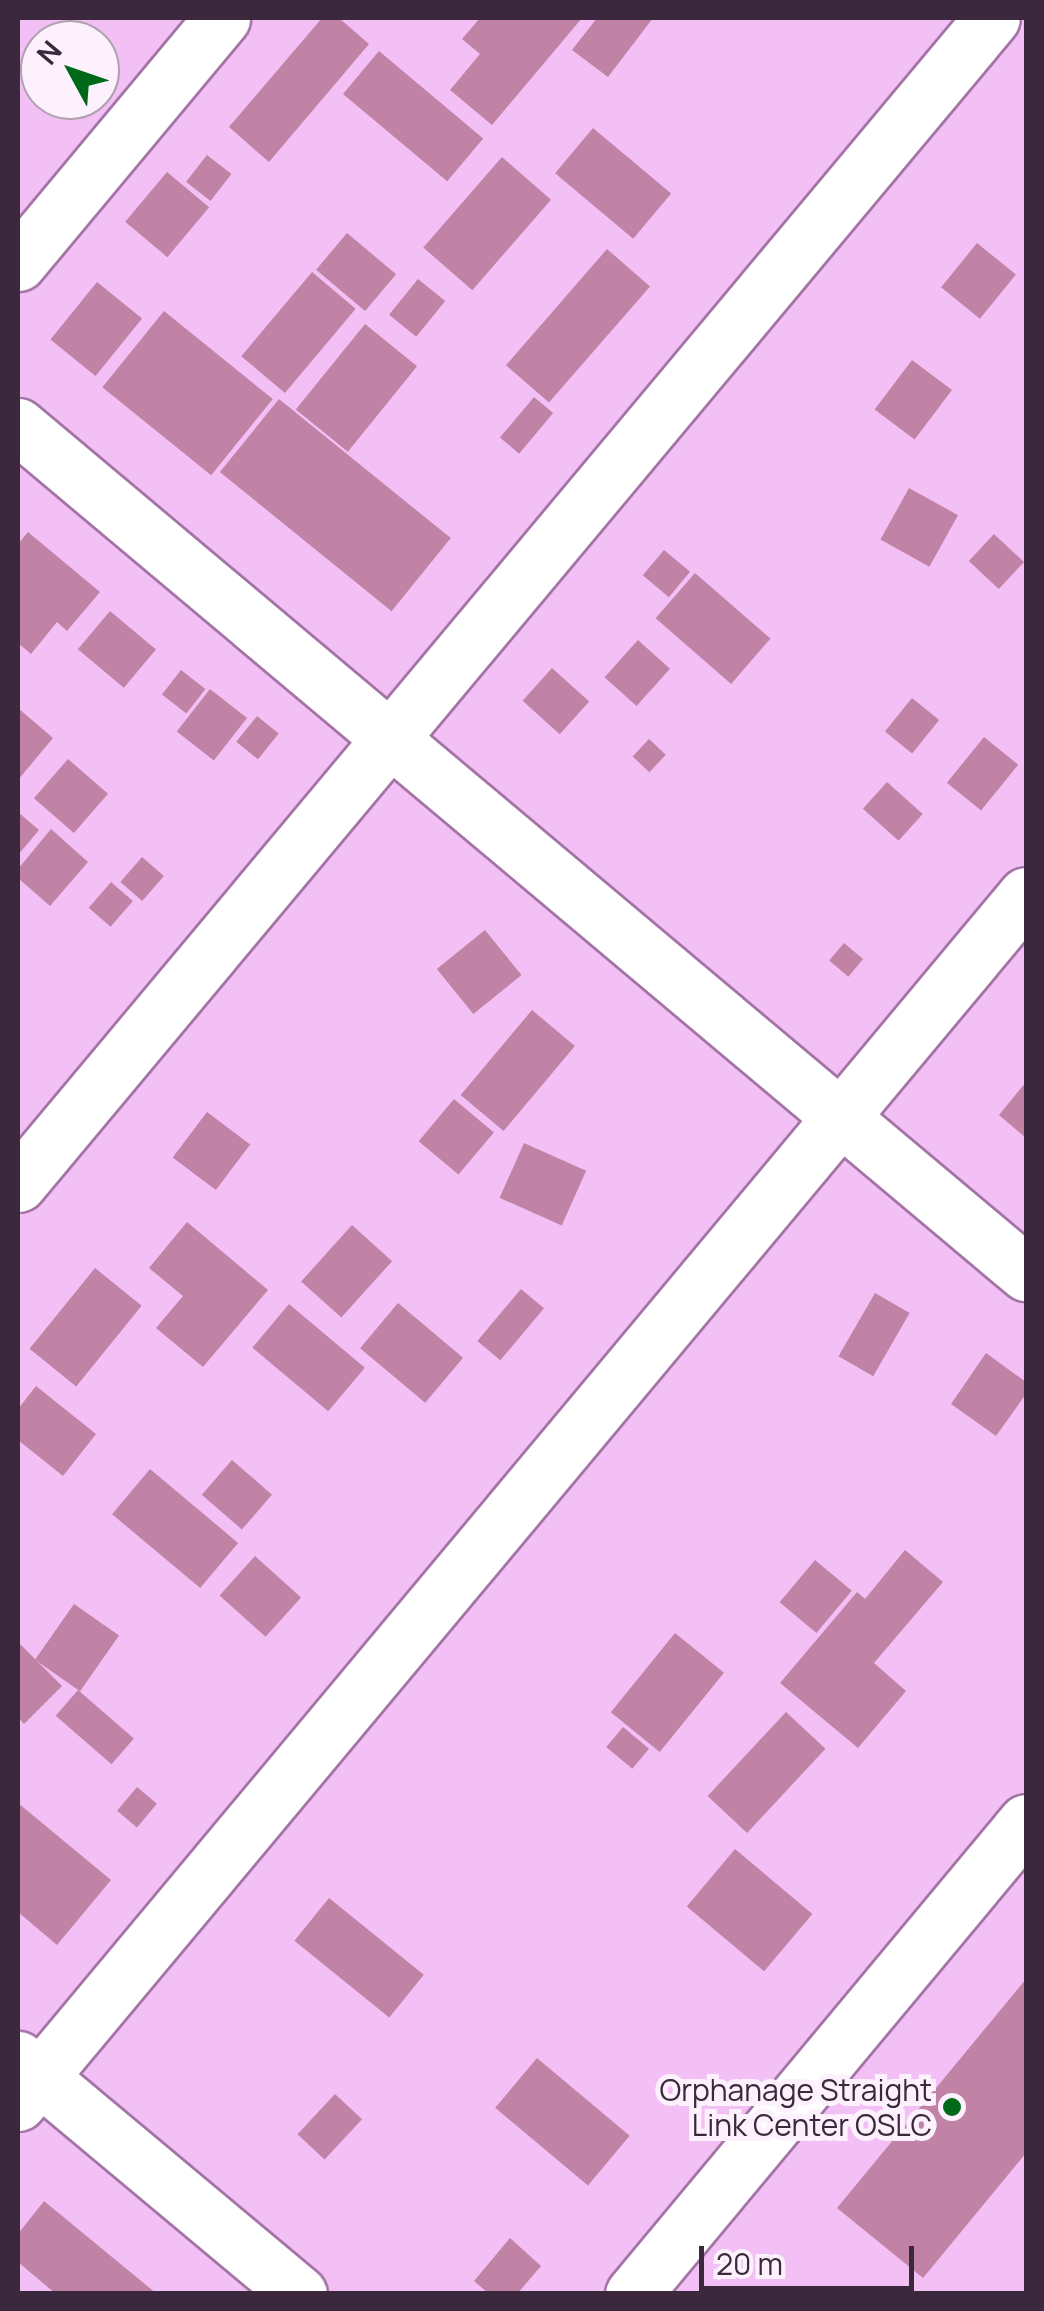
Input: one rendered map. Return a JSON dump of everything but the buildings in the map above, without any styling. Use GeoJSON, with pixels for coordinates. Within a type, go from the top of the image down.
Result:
{"type":"FeatureCollection","features":[{"type":"Feature","properties":{"kind":"street"},"geometry":{"type":"LineString","coordinates":[[18,262],[222,18]]}},
{"type":"Feature","properties":{"kind":"street"},"geometry":{"type":"LineString","coordinates":[[18,1184],[992,18]]}},
{"type":"Feature","properties":{"kind":"street"},"geometry":{"type":"LineString","coordinates":[[18,426],[1026,1273]]}},
{"type":"Feature","properties":{"kind":"street"},"geometry":{"type":"LineString","coordinates":[[299,2294],[25,2080],[1026,895]]}},
{"type":"Feature","properties":{"kind":"street"},"geometry":{"type":"LineString","coordinates":[[633,2294],[1026,1822]]}},
{"type":"Feature","properties":{"kind":"place","name":"Orphanage Straight Link Center OSLC"},"geometry":{"type":"Point","coordinates":[952,2107]}}]}
